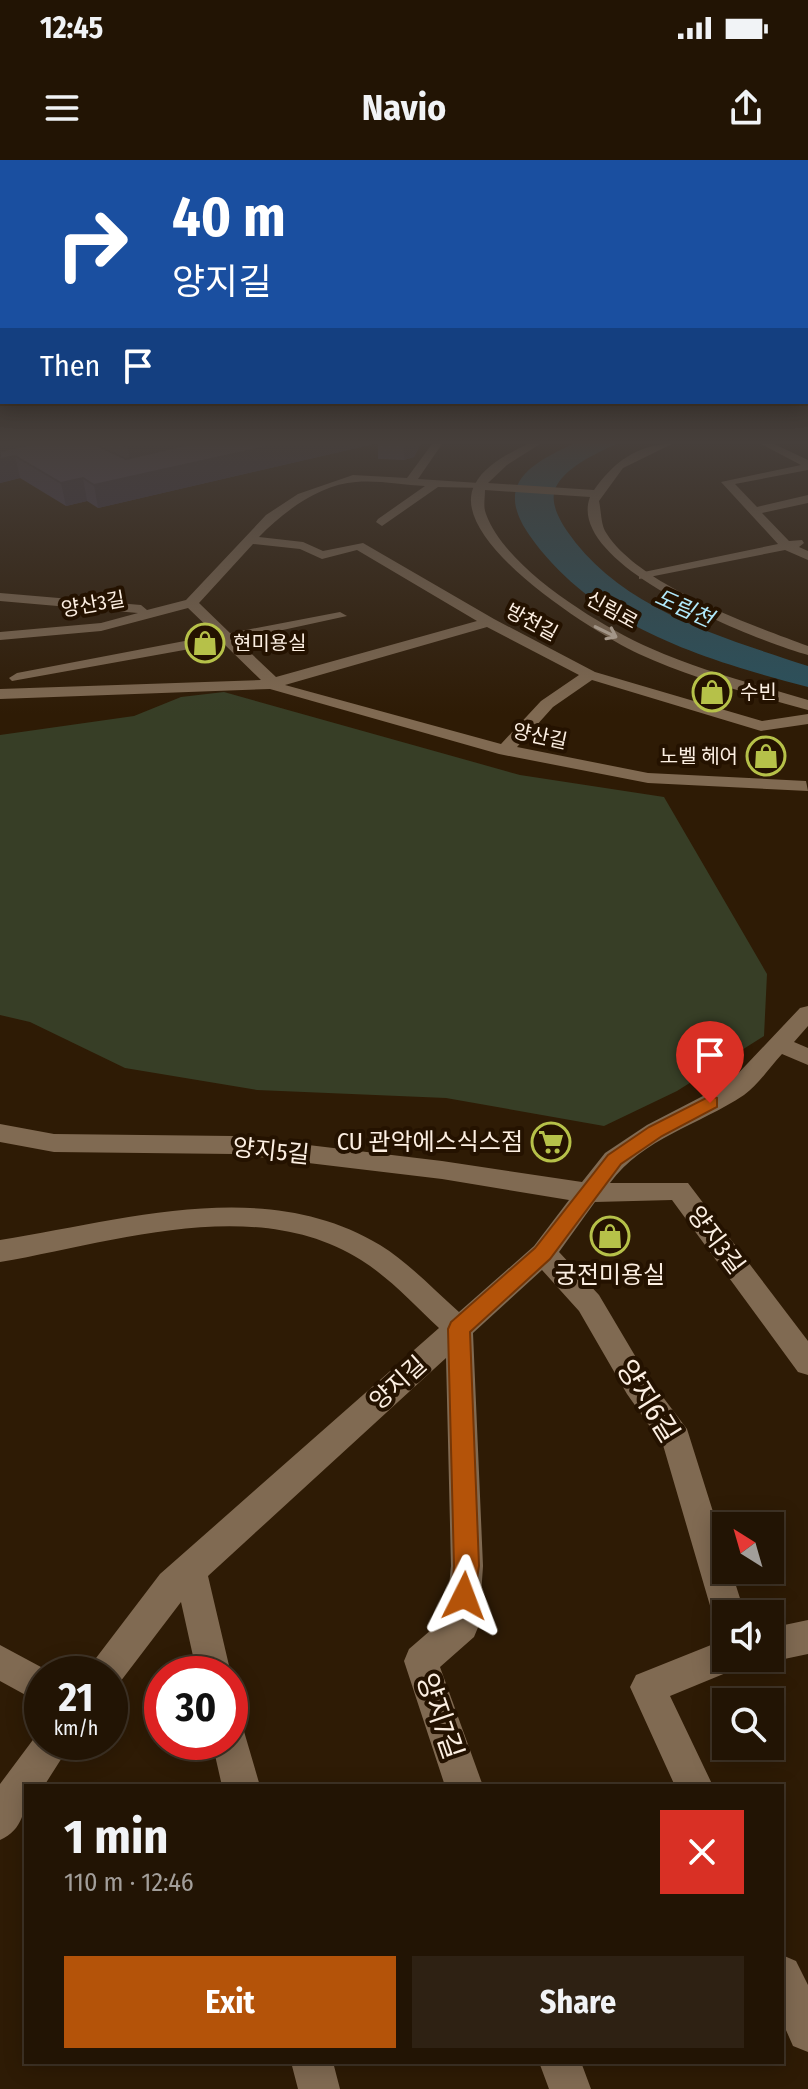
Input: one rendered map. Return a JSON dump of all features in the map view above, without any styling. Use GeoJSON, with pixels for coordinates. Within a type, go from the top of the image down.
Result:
{"type":"FeatureCollection","features":[{"type":"Feature","properties":{"kind":"street"},"geometry":{"type":"LineString","coordinates":[[0,597],[149,610],[191,603],[255,534]]}},
{"type":"Feature","properties":{"kind":"street","name":"신림로"},"geometry":{"type":"LineString","coordinates":[[491,534],[563,606],[646,651],[808,705]]}},
{"type":"Feature","properties":{"kind":"street","name":"신림로"},"geometry":{"type":"LineString","coordinates":[[600,534],[602,539],[644,576],[722,617],[808,651]]}},
{"type":"Feature","properties":{"kind":"street"},"geometry":{"type":"LineString","coordinates":[[776,534],[787,546],[808,556]]}},
{"type":"Feature","properties":{"kind":"street","name":"방천길"},"geometry":{"type":"LineString","coordinates":[[250,540],[303,546],[322,555],[359,546],[489,622],[590,675],[761,726],[808,719]]}},
{"type":"Feature","properties":{"kind":"street"},"geometry":{"type":"LineString","coordinates":[[644,576],[808,541]]}},
{"type":"Feature","properties":{"kind":"street","name":"양산3길"},"geometry":{"type":"LineString","coordinates":[[0,636],[101,627],[191,603]]}},
{"type":"Feature","properties":{"kind":"street","name":"양산길"},"geometry":{"type":"LineString","coordinates":[[191,603],[273,684]]}},
{"type":"Feature","properties":{"kind":"street"},"geometry":{"type":"LineString","coordinates":[[17,678],[340,616]]}},
{"type":"Feature","properties":{"kind":"street","name":"양산길"},"geometry":{"type":"LineString","coordinates":[[273,684],[301,673],[489,622]]}},
{"type":"Feature","properties":{"kind":"street"},"geometry":{"type":"LineString","coordinates":[[505,750],[547,704],[590,675]]}},
{"type":"Feature","properties":{"kind":"street","name":"양산길"},"geometry":{"type":"LineString","coordinates":[[0,694],[273,684],[505,750],[648,778],[807,785]]}},
{"type":"Feature","properties":{"kind":"street","name":"양지길"},"geometry":{"type":"LineString","coordinates":[[119,1656],[172,1586],[543,1253],[614,1159],[656,1131],[738,1088],[808,1013]]}},
{"type":"Feature","properties":{"kind":"street"},"geometry":{"type":"LineString","coordinates":[[779,1044],[808,1057]]}},
{"type":"Feature","properties":{"kind":"street","name":"양지5길"},"geometry":{"type":"LineString","coordinates":[[0,1133],[54,1143],[233,1145],[442,1170],[588,1193]]}},
{"type":"Feature","properties":{"kind":"street","name":"양지3길"},"geometry":{"type":"LineString","coordinates":[[588,1193],[679,1190],[808,1363]]}},
{"type":"Feature","properties":{"kind":"street"},"geometry":{"type":"LineString","coordinates":[[0,1251],[57,1243],[162,1220],[232,1216],[299,1226],[355,1244],[459,1329]]}},
{"type":"Feature","properties":{"kind":"street","name":"양지6길"},"geometry":{"type":"LineString","coordinates":[[543,1253],[589,1303],[637,1385],[676,1439],[724,1600]]}},
{"type":"Feature","properties":{"kind":"street","name":"양지7길"},"geometry":{"type":"LineString","coordinates":[[459,1329],[467,1566],[462,1625],[421,1661],[463,1784]]}},
{"type":"Feature","properties":{"kind":"street"},"geometry":{"type":"LineString","coordinates":[[190,1570],[210,1656]]}},
{"type":"Feature","properties":{"kind":"street"},"geometry":{"type":"LineString","coordinates":[[784,1642],[808,1637]]}},
{"type":"Feature","properties":{"kind":"street"},"geometry":{"type":"LineString","coordinates":[[0,1662],[24,1676]]}},
{"type":"Feature","properties":{"kind":"street"},"geometry":{"type":"LineString","coordinates":[[693,1784],[648,1687],[712,1662]]}},
{"type":"Feature","properties":{"kind":"street"},"geometry":{"type":"LineString","coordinates":[[0,1821],[3,1811],[41,1760]]}},
{"type":"Feature","properties":{"kind":"street"},"geometry":{"type":"LineString","coordinates":[[235,1760],[241,1784]]}},
{"type":"Feature","properties":{"kind":"street"},"geometry":{"type":"LineString","coordinates":[[784,1979],[808,2031]]}},
{"type":"Feature","properties":{"kind":"street"},"geometry":{"type":"LineString","coordinates":[[313,2064],[319,2089]]}},
{"type":"Feature","properties":{"kind":"street"},"geometry":{"type":"LineString","coordinates":[[561,2064],[570,2089]]}},
{"type":"Feature","properties":{"kind":"green space"},"geometry":{"type":"Polygon","coordinates":[[[224,692],[520,775],[664,797],[767,974],[764,1036],[677,1091],[604,1126],[446,1098],[257,1090],[125,1068],[30,1022],[0,1015],[0,735],[134,716],[181,697],[224,692]]]}},
{"type":"Feature","properties":{"kind":"water","name":"도림천"},"geometry":{"type":"Polygon","coordinates":[[[569,534],[589,558],[644,601],[708,632],[808,666],[808,687],[692,651],[619,617],[556,568],[530,536],[569,534]]]}},
{"type":"Feature","properties":{"kind":"place","name":"현미용실"},"geometry":{"type":"Point","coordinates":[205,643]}},
{"type":"Feature","properties":{"kind":"place","name":"수빈"},"geometry":{"type":"Point","coordinates":[712,692]}},
{"type":"Feature","properties":{"kind":"place","name":"노벨 헤어"},"geometry":{"type":"Point","coordinates":[766,756]}},
{"type":"Feature","properties":{"kind":"place","name":"CU 관악에스식스점"},"geometry":{"type":"Point","coordinates":[551,1142]}},
{"type":"Feature","properties":{"kind":"place","name":"궁전미용실"},"geometry":{"type":"Point","coordinates":[610,1236]}},
{"type":"Feature","properties":{"kind":"route"},"geometry":{"type":"LineString","coordinates":[[464,1596],[467,1566],[459,1329],[543,1253],[614,1159],[656,1131],[710,1103]]}}]}
